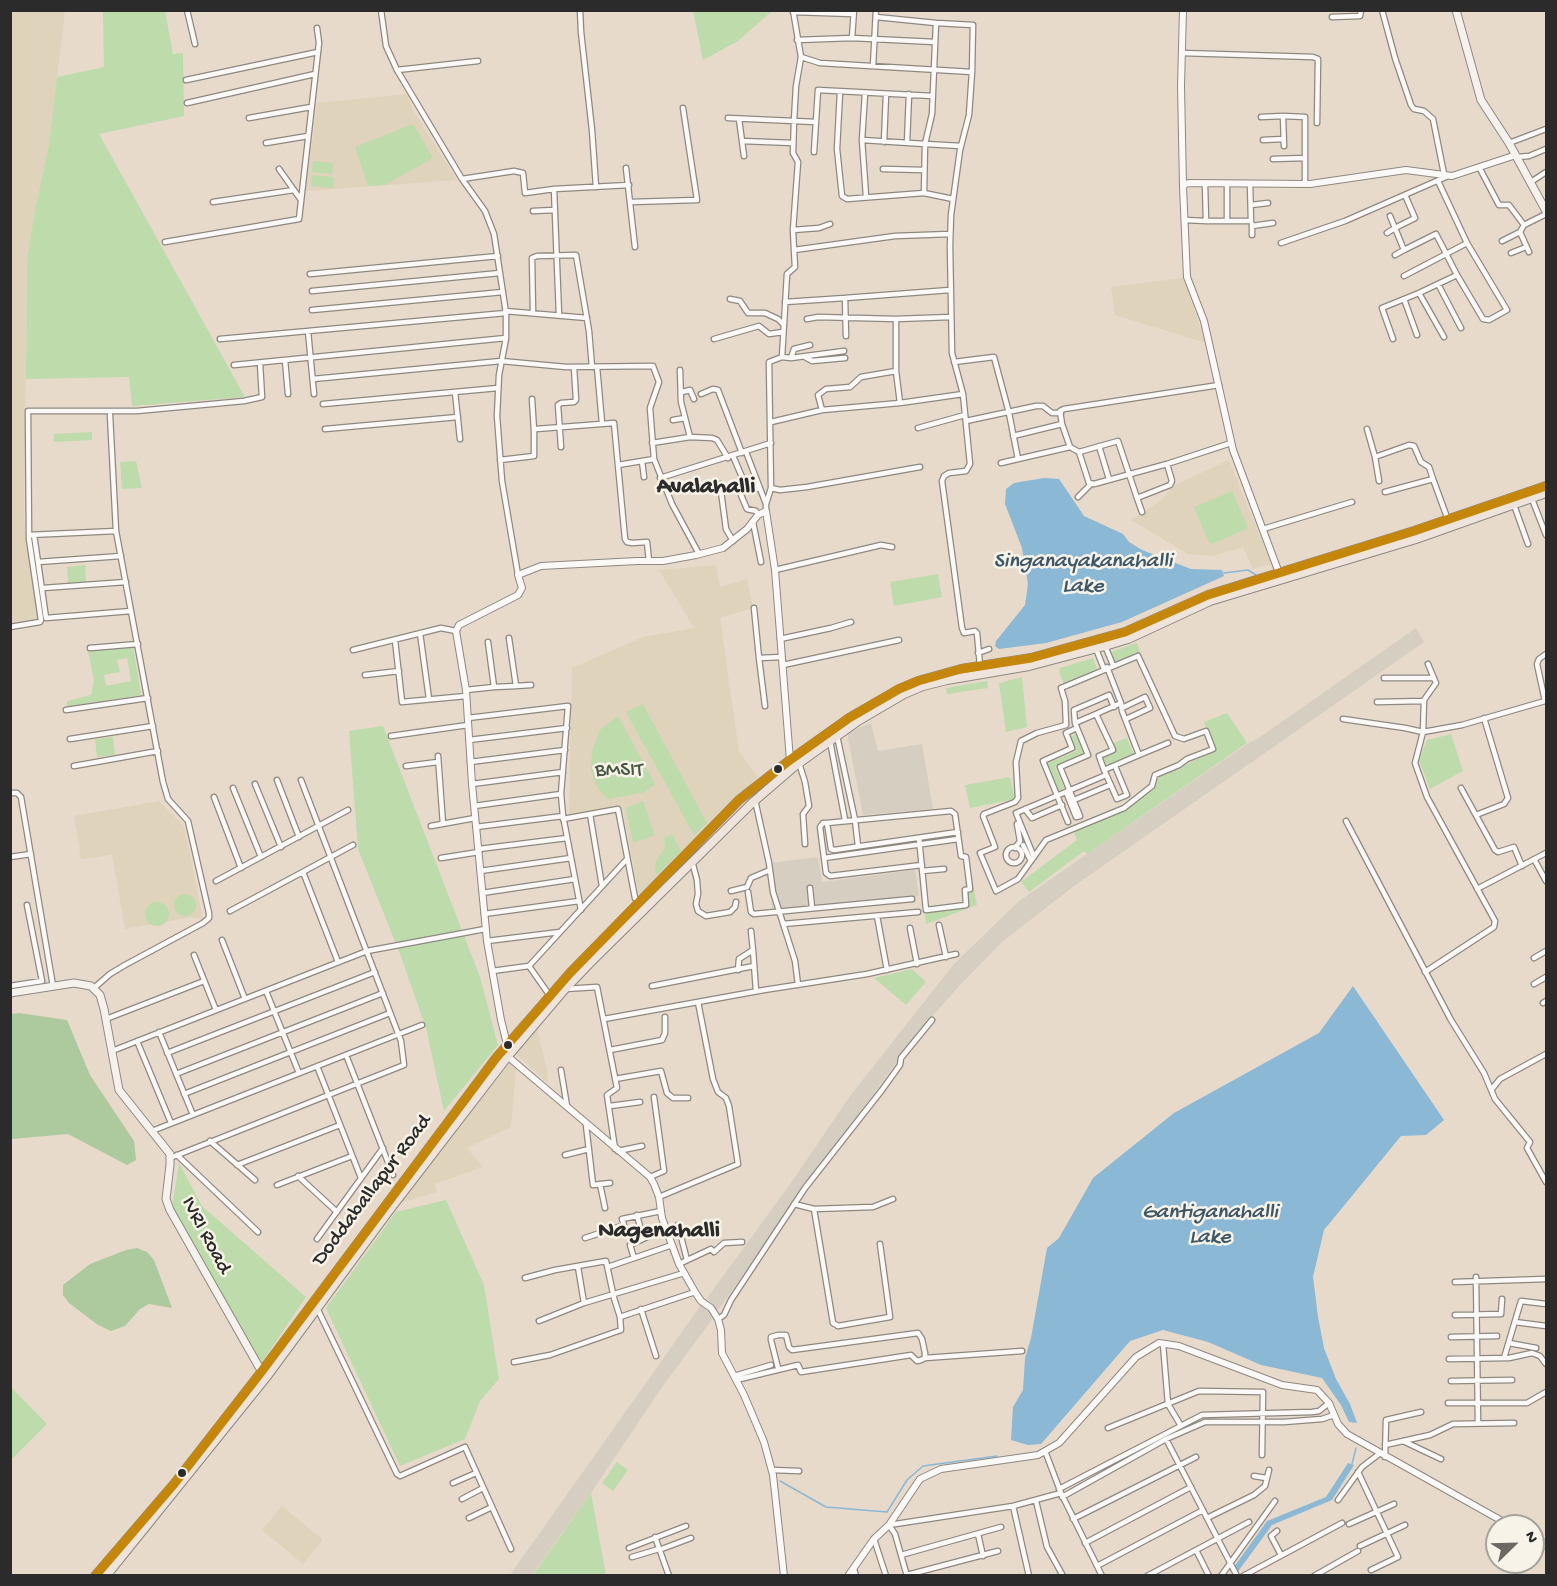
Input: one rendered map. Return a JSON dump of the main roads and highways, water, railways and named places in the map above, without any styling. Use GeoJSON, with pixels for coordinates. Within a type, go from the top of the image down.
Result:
{"type":"FeatureCollection","features":[{"type":"Feature","properties":{"kind":"main road"},"geometry":{"type":"LineString","coordinates":[[1456,10],[1481,100],[1517,156],[1546,212]]}},
{"type":"Feature","properties":{"kind":"main road","name":"Doddaballapur Road"},"geometry":{"type":"LineString","coordinates":[[512,1046],[550,996],[599,943],[740,800],[889,703],[924,686],[947,680],[1029,666],[1096,649],[1144,632],[1196,607],[1279,573],[1415,535],[1448,520],[1546,486]]}},
{"type":"Feature","properties":{"kind":"main road","name":"Doddaballapur Road"},"geometry":{"type":"LineString","coordinates":[[95,1575],[174,1484],[265,1373],[382,1208],[512,1046],[692,861],[795,763],[849,718],[899,689],[944,672],[1031,658],[1125,632],[1192,601],[1259,583],[1514,505],[1546,493]]}},
{"type":"Feature","properties":{"kind":"main road","name":"IVRI Road"},"geometry":{"type":"LineString","coordinates":[[10,993],[83,983],[93,988],[100,996],[119,1090],[174,1156],[166,1199],[170,1210],[265,1373]]}},
{"type":"Feature","properties":{"kind":"main road","name":"Doddaballapur Road"},"geometry":{"type":"LineString","coordinates":[[106,1575],[317,1308],[505,1054]]}},
{"type":"Feature","properties":{"kind":"water","name":"Singanayakanahalli Lake"},"geometry":{"type":"Polygon","coordinates":[[[1044,478],[1059,479],[1084,516],[1123,534],[1129,542],[1142,550],[1191,569],[1222,570],[1224,576],[1122,622],[1046,643],[999,649],[995,646],[996,641],[1025,605],[1028,584],[1022,548],[1005,504],[1006,489],[1014,483],[1044,478]]]}},
{"type":"Feature","properties":{"kind":"water","name":"Gantiganahalli Lake"},"geometry":{"type":"Polygon","coordinates":[[[1353,986],[1444,1120],[1426,1135],[1401,1136],[1324,1230],[1313,1277],[1318,1317],[1324,1348],[1357,1423],[1349,1422],[1341,1405],[1322,1378],[1261,1365],[1208,1342],[1163,1330],[1130,1341],[1041,1444],[1028,1445],[1011,1440],[1013,1407],[1023,1390],[1025,1358],[1031,1338],[1047,1248],[1059,1238],[1093,1178],[1174,1113],[1319,1033],[1353,986]]]}},
{"type":"Feature","properties":{"kind":"water"},"geometry":{"type":"Polygon","coordinates":[[[1348,1463],[1354,1465],[1332,1500],[1272,1525],[1237,1573],[1234,1567],[1267,1521],[1326,1497],[1348,1463]]]}},
{"type":"Feature","properties":{"kind":"waterway"},"geometry":{"type":"LineString","coordinates":[[1224,573],[1248,570],[1256,575]]}},
{"type":"Feature","properties":{"kind":"waterway"},"geometry":{"type":"LineString","coordinates":[[1352,1464],[1356,1448]]}},
{"type":"Feature","properties":{"kind":"waterway"},"geometry":{"type":"LineString","coordinates":[[780,1481],[826,1507],[887,1512],[907,1480],[923,1466],[997,1456]]}},
{"type":"Feature","properties":{"kind":"district","name":"Avalahalli"},"geometry":{"type":"Point","coordinates":[706,488]}},
{"type":"Feature","properties":{"kind":"district","name":"Nagenahalli"},"geometry":{"type":"Point","coordinates":[659,1232]}},
{"type":"Feature","properties":{"kind":"park label","name":"BMSIT"},"geometry":{"type":"Point","coordinates":[619,772]}}]}
